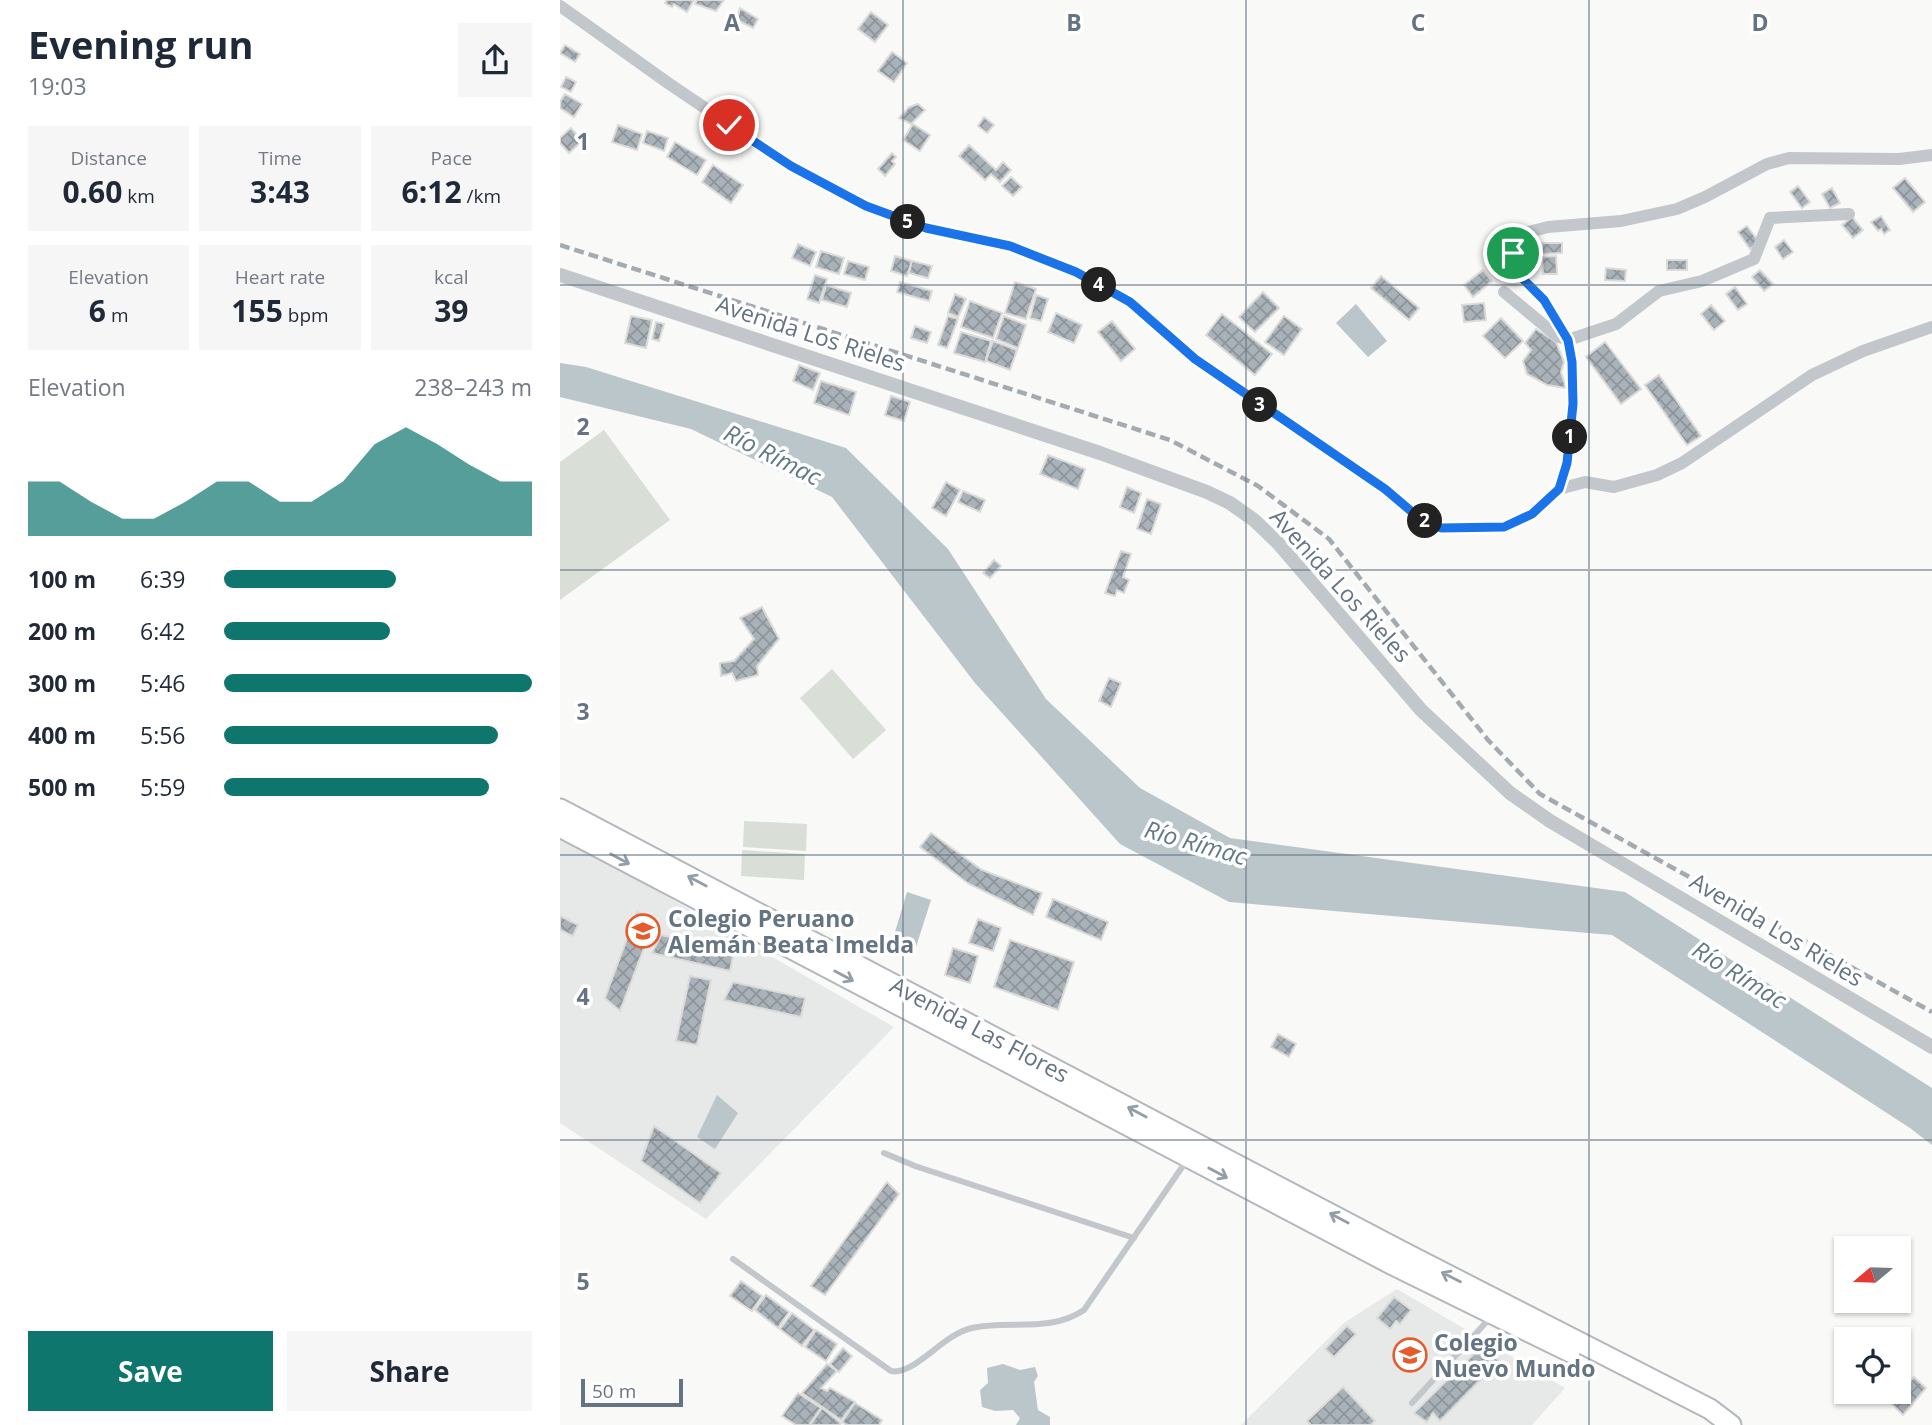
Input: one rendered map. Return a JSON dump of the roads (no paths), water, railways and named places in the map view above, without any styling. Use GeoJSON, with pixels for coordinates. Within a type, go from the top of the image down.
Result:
{"type":"FeatureCollection","features":[{"type":"Feature","properties":{"kind":"highway","name":"Avenida Las Flores"},"geometry":{"type":"LineString","coordinates":[[560,809],[917,1005],[1396,1258],[1499,1309]]}},
{"type":"Feature","properties":{"kind":"highway","name":"Avenida Las Flores"},"geometry":{"type":"LineString","coordinates":[[560,827],[917,1005]]}},
{"type":"Feature","properties":{"kind":"highway"},"geometry":{"type":"LineString","coordinates":[[1499,1309],[1710,1425]]}},
{"type":"Feature","properties":{"kind":"highway"},"geometry":{"type":"LineString","coordinates":[[1499,1309],[1710,1409],[1731,1425]]}},
{"type":"Feature","properties":{"kind":"street"},"geometry":{"type":"LineString","coordinates":[[560,6],[791,166],[866,206],[926,228],[1010,246],[1076,272],[1130,302],[1195,359],[1385,489],[1418,517],[1441,528],[1504,527],[1532,514],[1559,489],[1585,482],[1614,486],[1657,475],[1682,463],[1812,375],[1863,351],[1932,327]]}},
{"type":"Feature","properties":{"kind":"street"},"geometry":{"type":"LineString","coordinates":[[1559,489],[1567,463],[1572,424],[1573,369],[1568,340],[1544,300],[1520,276],[1516,267],[1513,253],[1516,242],[1525,233],[1548,227],[1621,221],[1677,209],[1767,164],[1789,158],[1899,159],[1932,155]]}},
{"type":"Feature","properties":{"kind":"street"},"geometry":{"type":"LineString","coordinates":[[1504,292],[1557,335],[1568,340],[1616,324],[1659,291],[1702,281],[1754,259],[1770,218],[1849,214]]}},
{"type":"Feature","properties":{"kind":"street","name":"Avenida Los Rieles"},"geometry":{"type":"LineString","coordinates":[[560,275],[1100,453],[1230,503],[1254,520],[1278,543],[1421,710],[1510,793],[1550,821],[1932,1047]]}},
{"type":"Feature","properties":{"kind":"lane"},"geometry":{"type":"LineString","coordinates":[[733,1259],[891,1371],[900,1373],[947,1339],[971,1328],[1050,1324],[1071,1319],[1084,1310],[1193,1150]]}},
{"type":"Feature","properties":{"kind":"lane"},"geometry":{"type":"LineString","coordinates":[[884,1153],[915,1166],[1134,1238]]}},
{"type":"Feature","properties":{"kind":"lane"},"geometry":{"type":"LineString","coordinates":[[1412,1403],[1499,1309]]}},
{"type":"Feature","properties":{"kind":"water"},"geometry":{"type":"Polygon","coordinates":[[[1356,304],[1387,341],[1368,357],[1336,323],[1356,304]]]}},
{"type":"Feature","properties":{"kind":"water","name":"Río Rímac"},"geometry":{"type":"Polygon","coordinates":[[[560,363],[586,367],[846,448],[948,549],[1046,699],[1140,788],[1230,838],[1625,892],[1932,1088],[1932,1145],[1910,1128],[1612,935],[1229,902],[1120,844],[975,683],[832,497],[691,429],[560,397],[560,363]]]}},
{"type":"Feature","properties":{"kind":"water"},"geometry":{"type":"Polygon","coordinates":[[[907,892],[931,900],[915,950],[892,942],[907,892]]]}},
{"type":"Feature","properties":{"kind":"water"},"geometry":{"type":"Polygon","coordinates":[[[717,1095],[738,1113],[715,1149],[697,1137],[717,1095]]]}},
{"type":"Feature","properties":{"kind":"water"},"geometry":{"type":"Polygon","coordinates":[[[1003,1364],[1020,1370],[1035,1367],[1038,1376],[1034,1382],[1038,1410],[1050,1417],[1050,1425],[1016,1425],[1020,1418],[1013,1410],[995,1411],[982,1407],[980,1390],[988,1383],[987,1368],[1003,1364]]]}},
{"type":"Feature","properties":{"kind":"railway"},"geometry":{"type":"LineString","coordinates":[[560,245],[1170,440],[1258,486],[1329,539],[1488,740],[1540,794],[1932,1012]]}},
{"type":"Feature","properties":{"kind":"place","name":"Colegio Peruano Alemán Beata Imelda"},"geometry":{"type":"Point","coordinates":[643,931]}},
{"type":"Feature","properties":{"kind":"place","name":"Colegio Nuevo Mundo"},"geometry":{"type":"Point","coordinates":[1410,1355]}}]}
